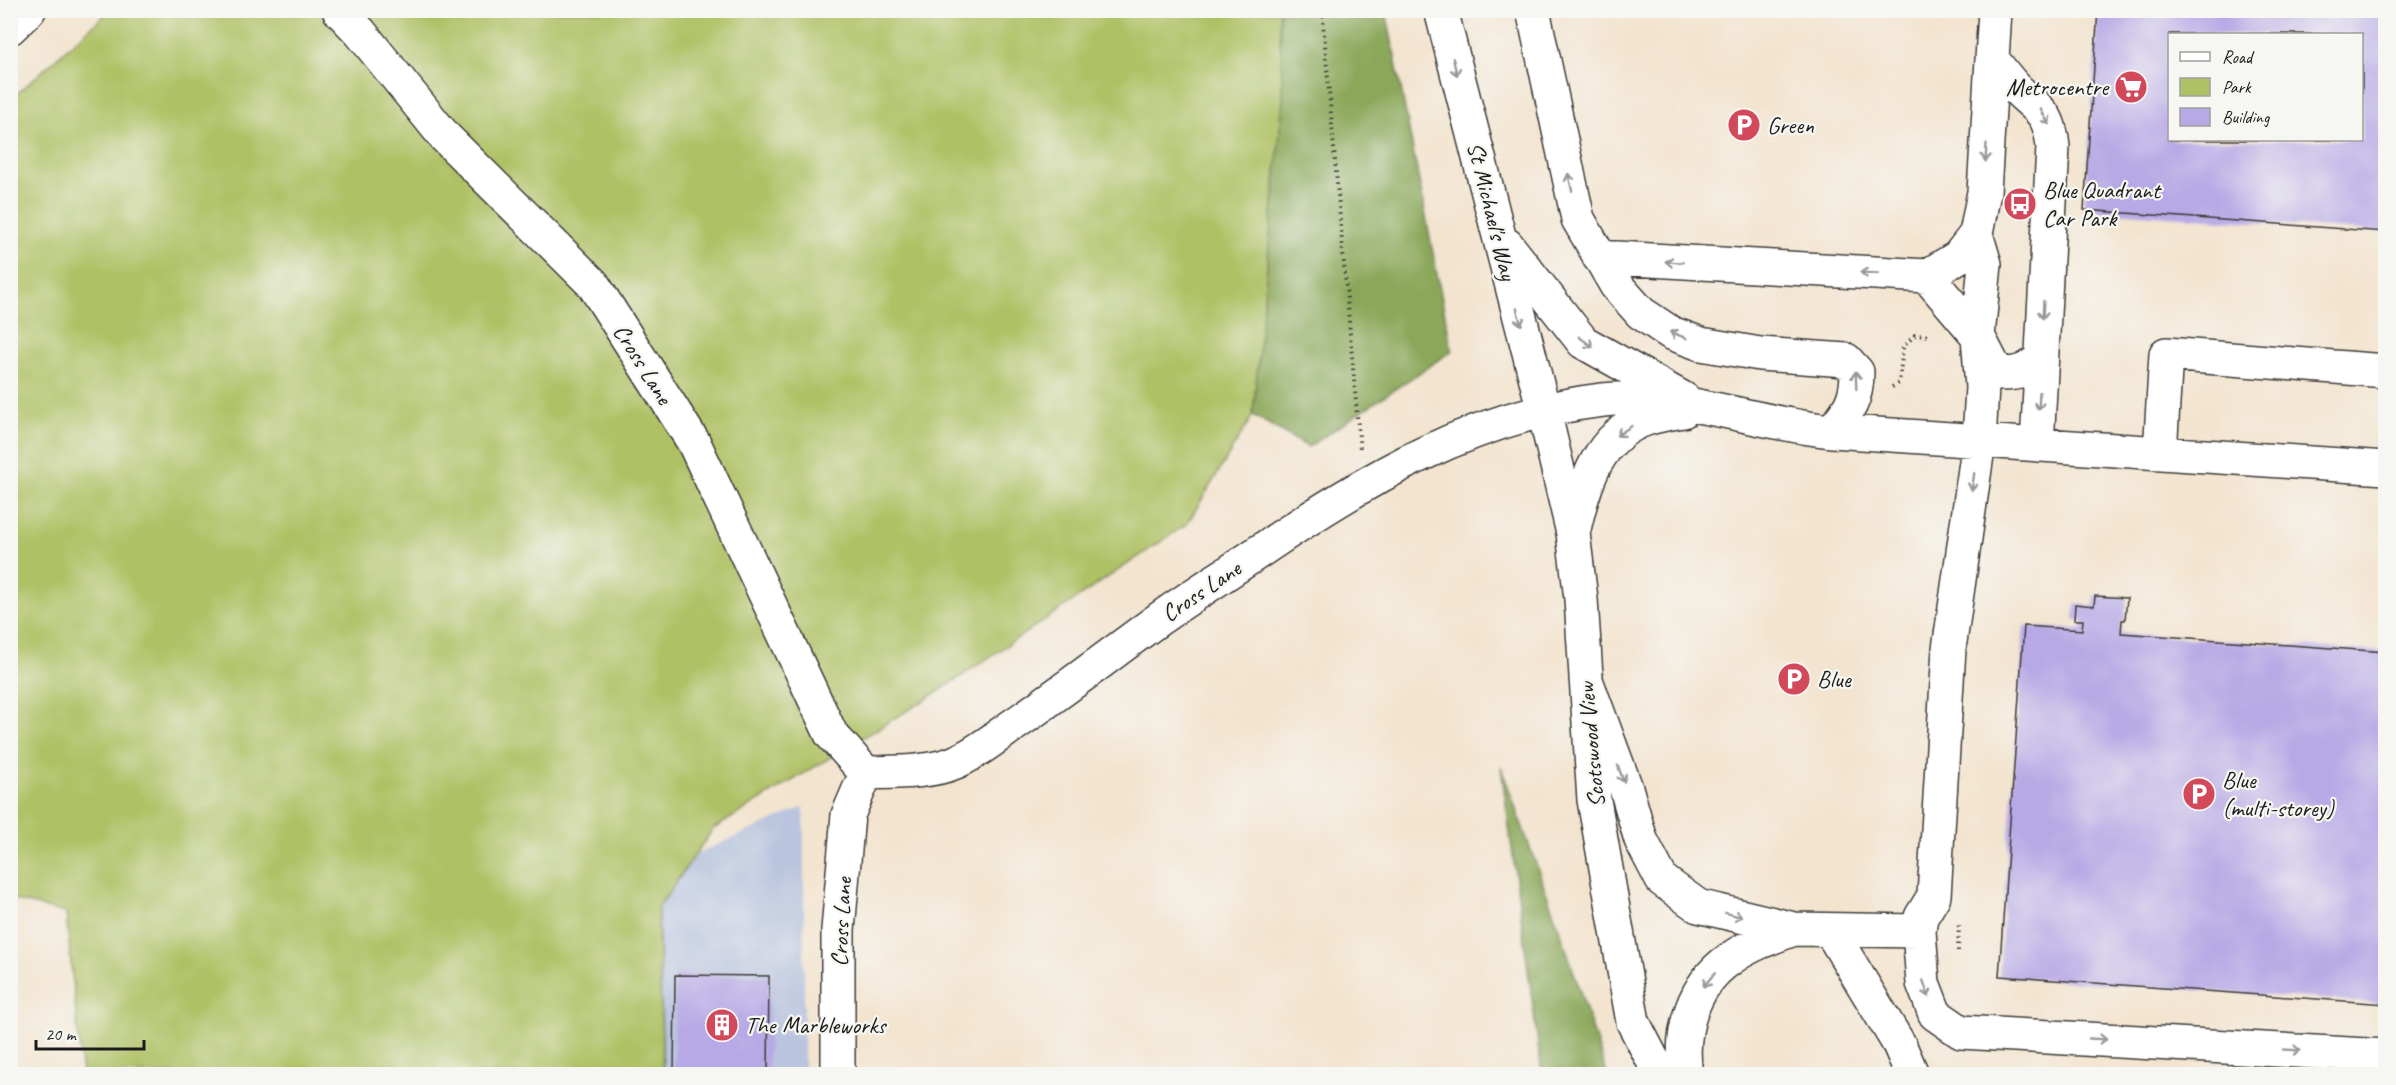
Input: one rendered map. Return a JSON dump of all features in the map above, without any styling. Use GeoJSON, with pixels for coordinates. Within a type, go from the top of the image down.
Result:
{"type":"FeatureCollection","features":[{"type":"Feature","properties":{"kind":"street"},"geometry":{"type":"LineString","coordinates":[[10,28],[29,10]]}},
{"type":"Feature","properties":{"kind":"street","name":"Cross Lane"},"geometry":{"type":"LineString","coordinates":[[339,10],[360,32],[445,137],[593,284],[694,442],[831,734],[866,773]]}},
{"type":"Feature","properties":{"kind":"street","name":"St Michael's Way"},"geometry":{"type":"LineString","coordinates":[[1441,10],[1544,411]]}},
{"type":"Feature","properties":{"kind":"street"},"geometry":{"type":"LineString","coordinates":[[1533,10],[1578,219],[1616,285],[1641,313],[1671,333],[1701,344],[1726,350],[1846,360],[1857,372],[1856,393],[1850,409],[1832,431]]}},
{"type":"Feature","properties":{"kind":"street"},"geometry":{"type":"LineString","coordinates":[[1599,257],[1927,276],[1958,257],[1976,234],[1984,192],[1995,10]]}},
{"type":"Feature","properties":{"kind":"street"},"geometry":{"type":"LineString","coordinates":[[1992,59],[2014,87],[2041,109],[2051,127],[2053,147],[2037,445]]}},
{"type":"Feature","properties":{"kind":"street"},"geometry":{"type":"LineString","coordinates":[[1497,232],[1582,342],[1699,407],[1803,428],[1832,431],[2385,468]]}},
{"type":"Feature","properties":{"kind":"street"},"geometry":{"type":"LineString","coordinates":[[1976,234],[1985,264],[1978,336],[1982,387],[1979,441],[1949,649],[1934,896],[1921,917],[1919,931],[1923,983],[1935,1014],[1961,1032],[2385,1056]]}},
{"type":"Feature","properties":{"kind":"street"},"geometry":{"type":"LineString","coordinates":[[1927,276],[1978,336],[2001,374],[2017,374],[2027,371],[2040,358]]}},
{"type":"Feature","properties":{"kind":"street"},"geometry":{"type":"LineString","coordinates":[[2160,453],[2166,354],[2385,372]]}},
{"type":"Feature","properties":{"kind":"street","name":"Cross Lane"},"geometry":{"type":"LineString","coordinates":[[866,773],[917,771],[956,762],[1068,687],[1160,619],[1323,508],[1370,481],[1469,432],[1544,411],[1606,400],[1642,399],[1699,407]]}},
{"type":"Feature","properties":{"kind":"street"},"geometry":{"type":"LineString","coordinates":[[1573,533],[1581,500],[1598,456],[1619,432],[1646,419],[1699,407]]}},
{"type":"Feature","properties":{"kind":"street","name":"Scotswood View"},"geometry":{"type":"LineString","coordinates":[[1544,411],[1573,533],[1581,599],[1594,800],[1633,1022],[1660,1074]]}},
{"type":"Feature","properties":{"kind":"street"},"geometry":{"type":"LineString","coordinates":[[1586,680],[1626,788],[1641,840],[1662,880],[1698,906],[1794,929],[1919,931]]}},
{"type":"Feature","properties":{"kind":"street","name":"Cross Lane"},"geometry":{"type":"LineString","coordinates":[[838,1074],[838,930],[848,815],[866,773]]}},
{"type":"Feature","properties":{"kind":"street"},"geometry":{"type":"LineString","coordinates":[[1686,1074],[1683,1057],[1688,1018],[1705,982],[1729,959],[1762,941],[1794,929]]}},
{"type":"Feature","properties":{"kind":"street"},"geometry":{"type":"LineString","coordinates":[[1830,930],[1899,1044],[1912,1074]]}},
{"type":"Feature","properties":{"kind":"path"},"geometry":{"type":"LineString","coordinates":[[1322,10],[1360,450],[1370,481]]}},
{"type":"Feature","properties":{"kind":"shaded area"},"geometry":{"type":"Polygon","coordinates":[[[804,807],[804,1074],[312,1074],[635,881],[804,807]]]}},
{"type":"Feature","properties":{"kind":"green space"},"geometry":{"type":"Polygon","coordinates":[[[109,11],[1279,11],[1283,100],[1253,415],[1187,524],[936,693],[713,829],[658,908],[663,1074],[82,1074],[66,913],[11,899],[10,100],[109,11]]]}},
{"type":"Feature","properties":{"kind":"green space"},"geometry":{"type":"Polygon","coordinates":[[[1279,11],[1386,11],[1452,351],[1308,447],[1253,415],[1283,100],[1279,11]]]}},
{"type":"Feature","properties":{"kind":"green space"},"geometry":{"type":"Polygon","coordinates":[[[1501,767],[1563,939],[1607,1074],[1542,1074],[1501,767]]]}},
{"type":"Feature","properties":{"kind":"building","name":"Metrocentre"},"geometry":{"type":"Polygon","coordinates":[[[2098,10],[2386,10],[2386,232],[2084,210],[2098,10]]]}},
{"type":"Feature","properties":{"kind":"building","name":"Blue (multi-storey)"},"geometry":{"type":"Polygon","coordinates":[[[2095,596],[2127,598],[2121,633],[2386,652],[2386,1004],[1999,976],[2024,626],[2082,630],[2083,620],[2074,620],[2075,604],[2094,606],[2095,596]]]}},
{"type":"Feature","properties":{"kind":"building","name":"The Marbleworks"},"geometry":{"type":"Polygon","coordinates":[[[675,975],[769,976],[768,1074],[674,1074],[675,975]]]}},
{"type":"Feature","properties":{"kind":"place","name":"Metrocentre"},"geometry":{"type":"Point","coordinates":[2131,87]}},
{"type":"Feature","properties":{"kind":"place","name":"Green"},"geometry":{"type":"Point","coordinates":[1744,125]}},
{"type":"Feature","properties":{"kind":"place","name":"Blue Quadrant Car Park"},"geometry":{"type":"Point","coordinates":[2020,204]}},
{"type":"Feature","properties":{"kind":"place","name":"Blue"},"geometry":{"type":"Point","coordinates":[1794,679]}},
{"type":"Feature","properties":{"kind":"place","name":"Blue (multi-storey)"},"geometry":{"type":"Point","coordinates":[2199,794]}},
{"type":"Feature","properties":{"kind":"place","name":"The Marbleworks"},"geometry":{"type":"Point","coordinates":[722,1025]}}]}
